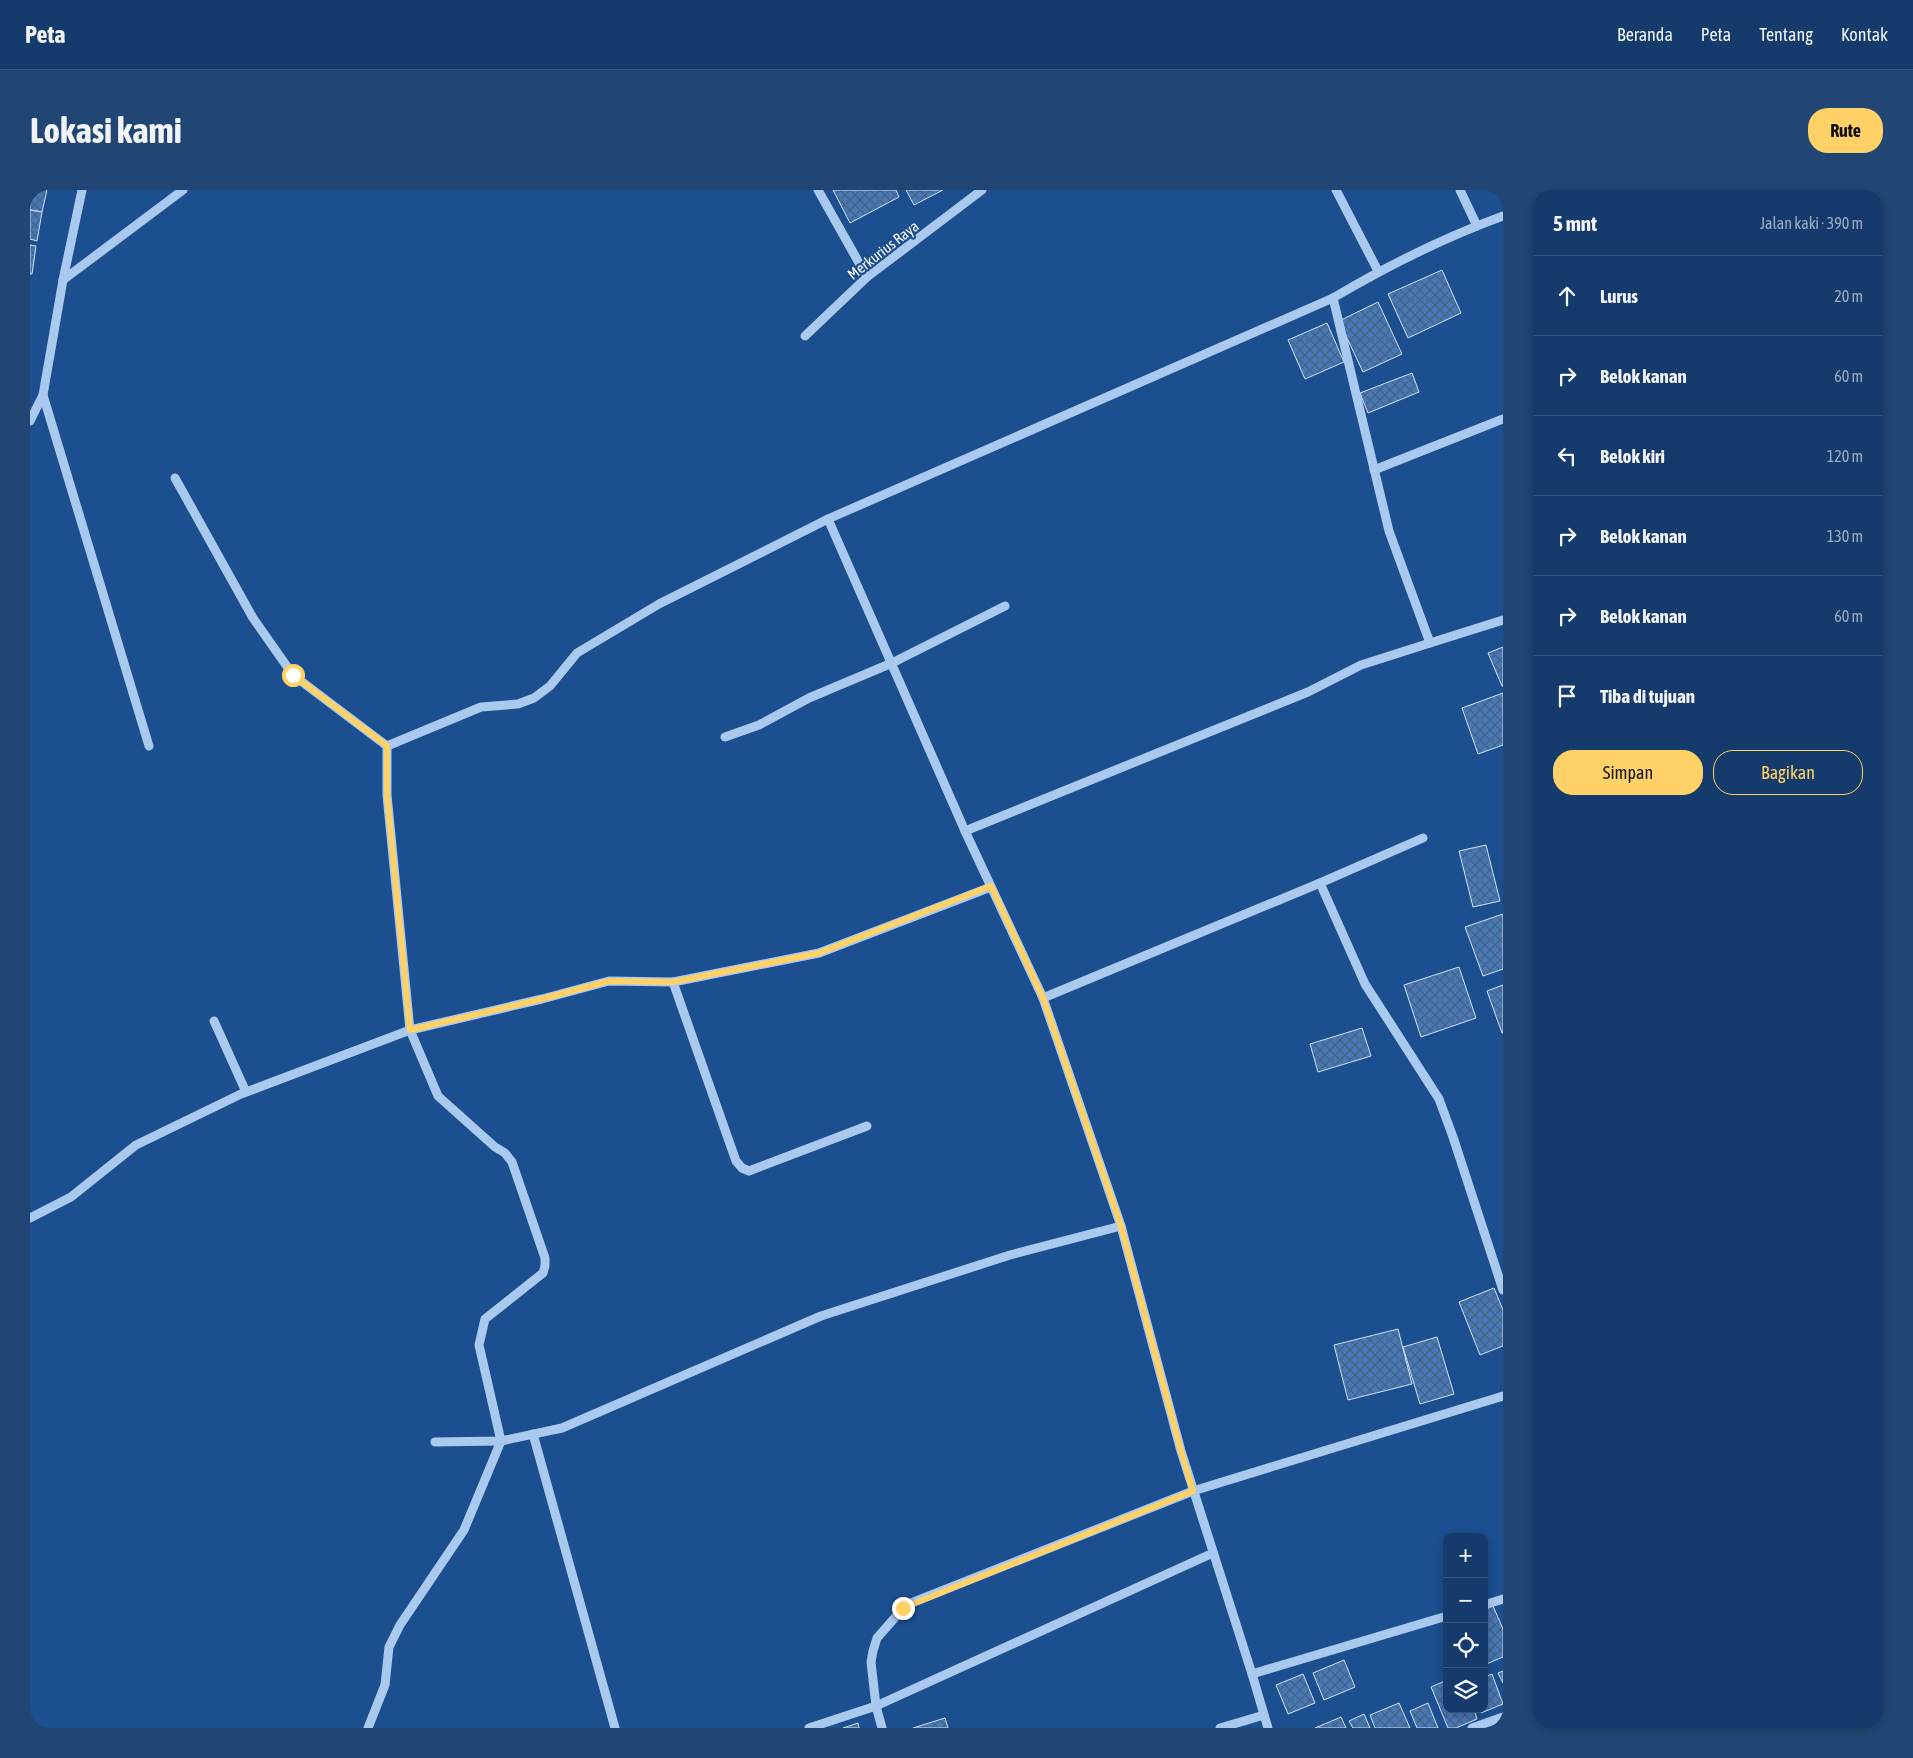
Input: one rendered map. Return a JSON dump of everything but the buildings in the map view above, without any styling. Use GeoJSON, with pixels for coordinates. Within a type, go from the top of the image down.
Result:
{"type":"FeatureCollection","features":[{"type":"Feature","properties":{"kind":"street"},"geometry":{"type":"LineString","coordinates":[[30,421],[43,395],[63,280],[82,190]]}},
{"type":"Feature","properties":{"kind":"street"},"geometry":{"type":"LineString","coordinates":[[63,280],[183,190]]}},
{"type":"Feature","properties":{"kind":"street"},"geometry":{"type":"LineString","coordinates":[[818,190],[867,278]]}},
{"type":"Feature","properties":{"kind":"street","name":"Merkurius Raya"},"geometry":{"type":"LineString","coordinates":[[805,336],[867,278],[982,190]]}},
{"type":"Feature","properties":{"kind":"street"},"geometry":{"type":"LineString","coordinates":[[1336,190],[1378,271]]}},
{"type":"Feature","properties":{"kind":"street"},"geometry":{"type":"LineString","coordinates":[[1460,190],[1477,226]]}},
{"type":"Feature","properties":{"kind":"street"},"geometry":{"type":"LineString","coordinates":[[387,746],[481,707],[518,704],[534,698],[550,686],[577,653],[659,604],[828,518],[1332,298],[1378,271],[1503,216]]}},
{"type":"Feature","properties":{"kind":"street"},"geometry":{"type":"LineString","coordinates":[[1332,298],[1389,532],[1430,643]]}},
{"type":"Feature","properties":{"kind":"street"},"geometry":{"type":"LineString","coordinates":[[43,395],[149,746]]}},
{"type":"Feature","properties":{"kind":"street"},"geometry":{"type":"LineString","coordinates":[[1374,470],[1503,419]]}},
{"type":"Feature","properties":{"kind":"street"},"geometry":{"type":"LineString","coordinates":[[175,478],[253,618],[293,675],[387,746]]}},
{"type":"Feature","properties":{"kind":"street"},"geometry":{"type":"LineString","coordinates":[[828,518],[965,831],[1043,998],[1121,1226],[1181,1451],[1268,1728]]}},
{"type":"Feature","properties":{"kind":"street"},"geometry":{"type":"LineString","coordinates":[[725,737],[758,725],[808,698],[892,663],[1005,606]]}},
{"type":"Feature","properties":{"kind":"street"},"geometry":{"type":"LineString","coordinates":[[965,831],[1308,692],[1361,665],[1503,620]]}},
{"type":"Feature","properties":{"kind":"street"},"geometry":{"type":"LineString","coordinates":[[368,1728],[385,1685],[389,1647],[400,1624],[464,1530],[501,1440],[478,1345],[485,1319],[543,1273],[545,1266],[545,1258],[512,1162],[505,1153],[438,1096],[410,1030],[387,795],[387,746]]}},
{"type":"Feature","properties":{"kind":"street"},"geometry":{"type":"LineString","coordinates":[[1043,998],[1424,838]]}},
{"type":"Feature","properties":{"kind":"street"},"geometry":{"type":"LineString","coordinates":[[1320,883],[1365,984],[1439,1099],[1503,1290]]}},
{"type":"Feature","properties":{"kind":"street"},"geometry":{"type":"LineString","coordinates":[[30,1218],[71,1197],[136,1145],[246,1092],[410,1030],[609,981],[673,982],[819,953],[991,886]]}},
{"type":"Feature","properties":{"kind":"street"},"geometry":{"type":"LineString","coordinates":[[673,982],[736,1161],[742,1168],[749,1171],[867,1126]]}},
{"type":"Feature","properties":{"kind":"street"},"geometry":{"type":"LineString","coordinates":[[214,1021],[246,1092]]}},
{"type":"Feature","properties":{"kind":"street"},"geometry":{"type":"LineString","coordinates":[[435,1442],[501,1440],[562,1428],[821,1316],[1010,1255],[1121,1226]]}},
{"type":"Feature","properties":{"kind":"street"},"geometry":{"type":"LineString","coordinates":[[882,1728],[876,1706],[871,1662],[878,1638],[903,1608],[1193,1491],[1503,1396]]}},
{"type":"Feature","properties":{"kind":"street"},"geometry":{"type":"LineString","coordinates":[[533,1434],[615,1728]]}},
{"type":"Feature","properties":{"kind":"street"},"geometry":{"type":"LineString","coordinates":[[809,1728],[876,1706],[1213,1553]]}},
{"type":"Feature","properties":{"kind":"street"},"geometry":{"type":"LineString","coordinates":[[1488,1604],[1503,1599]]}},
{"type":"Feature","properties":{"kind":"street"},"geometry":{"type":"LineString","coordinates":[[1252,1674],[1443,1617]]}},
{"type":"Feature","properties":{"kind":"street"},"geometry":{"type":"LineString","coordinates":[[1220,1728],[1264,1715]]}},
{"type":"Feature","properties":{"kind":"street"},"geometry":{"type":"LineString","coordinates":[[1472,1728],[1503,1717]]}},
{"type":"Feature","properties":{"kind":"route"},"geometry":{"type":"LineString","coordinates":[[293,675],[387,746],[387,795],[410,1030],[609,981],[673,982],[819,953],[991,886],[1043,998],[1121,1226],[1193,1491],[906,1605],[903,1608]]}}]}
